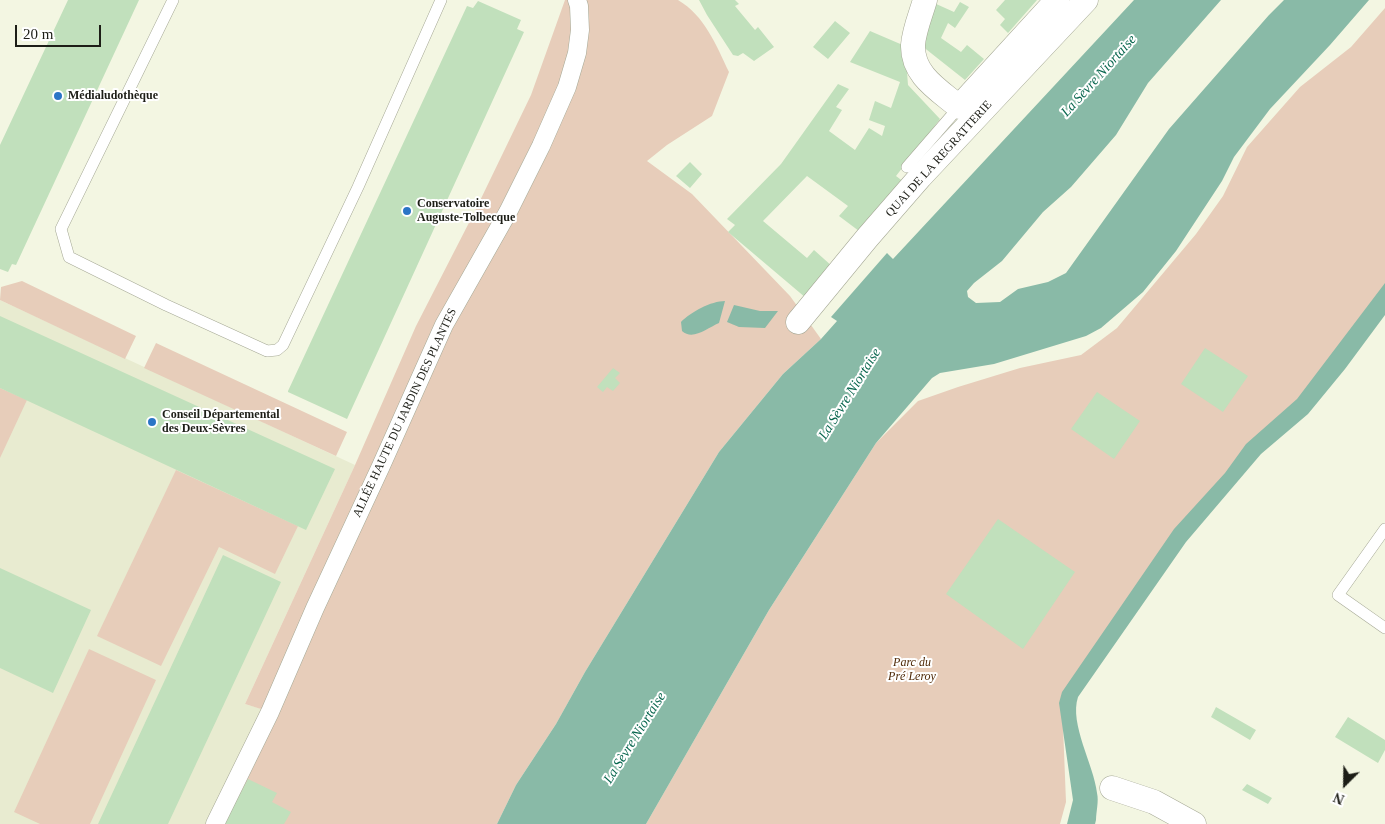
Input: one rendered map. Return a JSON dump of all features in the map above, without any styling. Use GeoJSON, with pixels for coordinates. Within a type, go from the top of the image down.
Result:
{"type":"FeatureCollection","features":[{"type":"Feature","properties":{"kind":"street","name":"ALLÉE HAUTE DU JARDIN DES PLANTES"},"geometry":{"type":"LineString","coordinates":[[215,824],[270,712],[315,608],[444,325],[508,212],[541,146],[567,86],[577,53],[580,30],[577,0]]}},
{"type":"Feature","properties":{"kind":"street"},"geometry":{"type":"LineString","coordinates":[[925,0],[913,43],[914,58],[925,79],[959,107]]}},
{"type":"Feature","properties":{"kind":"street","name":"QUAI DE LA REGRATTERIE"},"geometry":{"type":"LineString","coordinates":[[959,107],[1056,0]]}},
{"type":"Feature","properties":{"kind":"street","name":"QUAI DE LA REGRATTERIE"},"geometry":{"type":"LineString","coordinates":[[798,322],[866,238],[1086,0]]}},
{"type":"Feature","properties":{"kind":"street"},"geometry":{"type":"LineString","coordinates":[[1112,788],[1154,802],[1194,824]]}},
{"type":"Feature","properties":{"kind":"lane"},"geometry":{"type":"LineString","coordinates":[[173,0],[61,229],[69,257],[166,305],[267,351],[277,350],[283,344],[358,187],[441,0]]}},
{"type":"Feature","properties":{"kind":"lane"},"geometry":{"type":"LineString","coordinates":[[908,167],[959,107]]}},
{"type":"Feature","properties":{"kind":"lane"},"geometry":{"type":"LineString","coordinates":[[1385,529],[1338,595],[1385,628]]}},
{"type":"Feature","properties":{"kind":"shaded area","name":"Conseil Départemental des Deux-Sèvres"},"geometry":{"type":"Polygon","coordinates":[[[0,300],[355,465],[245,704],[262,709],[208,824],[0,824],[0,300]]]}},
{"type":"Feature","properties":{"kind":"green space"},"geometry":{"type":"Polygon","coordinates":[[[565,0],[678,0],[696,14],[703,23],[729,72],[712,116],[667,145],[647,161],[692,194],[790,296],[821,339],[783,374],[719,452],[585,672],[556,724],[516,785],[497,824],[208,824],[261,709],[245,704],[355,465],[416,326],[475,211],[531,95],[565,0]]]}},
{"type":"Feature","properties":{"kind":"green space","name":"Parc du Pré Leroy"},"geometry":{"type":"Polygon","coordinates":[[[1385,8],[1385,288],[1307,395],[1252,445],[1062,701],[1066,802],[1060,824],[646,824],[769,610],[876,443],[918,401],[1020,368],[1081,355],[1117,328],[1196,234],[1223,196],[1247,147],[1300,87],[1351,47],[1385,8]]]}},
{"type":"Feature","properties":{"kind":"green space"},"geometry":{"type":"Polygon","coordinates":[[[22,281],[136,336],[125,359],[0,300],[1,287],[22,281]]]}},
{"type":"Feature","properties":{"kind":"green space"},"geometry":{"type":"Polygon","coordinates":[[[156,343],[347,432],[336,456],[144,368],[156,343]]]}},
{"type":"Feature","properties":{"kind":"green space"},"geometry":{"type":"Polygon","coordinates":[[[0,388],[27,400],[0,458],[0,388]]]}},
{"type":"Feature","properties":{"kind":"green space"},"geometry":{"type":"Polygon","coordinates":[[[176,470],[298,526],[275,574],[219,547],[161,666],[97,636],[176,470]]]}},
{"type":"Feature","properties":{"kind":"green space"},"geometry":{"type":"Polygon","coordinates":[[[89,649],[156,680],[90,824],[40,824],[14,812],[89,649]]]}},
{"type":"Feature","properties":{"kind":"water","name":"La Sèvre Niortaise"},"geometry":{"type":"Polygon","coordinates":[[[1134,0],[1221,0],[1148,83],[1116,135],[1071,187],[1043,212],[1002,261],[974,283],[967,291],[968,297],[976,303],[1000,302],[1018,289],[1048,282],[1066,273],[1169,129],[1284,0],[1369,0],[1270,109],[1234,157],[1222,181],[1176,251],[1143,292],[1101,328],[1086,336],[994,364],[940,373],[932,378],[876,443],[769,610],[646,824],[497,824],[516,785],[556,724],[585,672],[719,452],[783,374],[821,339],[837,321],[831,317],[887,253],[893,259],[1134,0]]]}},
{"type":"Feature","properties":{"kind":"water"},"geometry":{"type":"Polygon","coordinates":[[[1385,283],[1385,315],[1345,369],[1308,414],[1261,454],[1186,542],[1078,697],[1076,708],[1079,732],[1095,782],[1098,803],[1095,824],[1067,824],[1073,800],[1059,703],[1062,692],[1174,529],[1225,473],[1246,444],[1297,399],[1385,283]]]}},
{"type":"Feature","properties":{"kind":"water"},"geometry":{"type":"Polygon","coordinates":[[[725,301],[719,323],[691,335],[682,331],[681,322],[690,314],[708,305],[725,301]]]}},
{"type":"Feature","properties":{"kind":"water"},"geometry":{"type":"Polygon","coordinates":[[[734,305],[760,311],[778,311],[765,328],[739,327],[727,322],[734,305]]]}},
{"type":"Feature","properties":{"kind":"building"},"geometry":{"type":"Polygon","coordinates":[[[68,0],[139,0],[16,265],[12,264],[8,272],[0,269],[0,145],[68,0]]]}},
{"type":"Feature","properties":{"kind":"building"},"geometry":{"type":"Polygon","coordinates":[[[699,0],[735,0],[739,4],[735,6],[755,30],[758,27],[774,47],[754,61],[743,53],[738,56],[733,55],[699,0]]]}},
{"type":"Feature","properties":{"kind":"building"},"geometry":{"type":"Polygon","coordinates":[[[1005,0],[1037,0],[1008,33],[1000,25],[1005,19],[996,10],[1005,0]]]}},
{"type":"Feature","properties":{"kind":"building","name":"Conservatoire Auguste-Tolbecque"},"geometry":{"type":"Polygon","coordinates":[[[478,1],[521,20],[517,29],[524,32],[347,419],[288,391],[467,6],[473,8],[478,1]]]}},
{"type":"Feature","properties":{"kind":"building"},"geometry":{"type":"Polygon","coordinates":[[[960,2],[969,7],[955,28],[948,23],[941,38],[961,52],[967,45],[984,59],[965,80],[922,46],[934,3],[954,12],[960,2]]]}},
{"type":"Feature","properties":{"kind":"building"},"geometry":{"type":"Polygon","coordinates":[[[835,21],[850,33],[828,59],[813,47],[835,21]]]}},
{"type":"Feature","properties":{"kind":"building"},"geometry":{"type":"Polygon","coordinates":[[[870,31],[905,46],[908,85],[940,119],[896,176],[908,185],[863,234],[839,216],[848,206],[807,176],[763,221],[807,258],[814,250],[833,267],[806,298],[728,232],[735,225],[727,219],[781,164],[838,84],[849,89],[836,107],[842,110],[829,131],[855,150],[869,128],[882,136],[885,126],[869,120],[875,101],[891,108],[900,82],[850,62],[870,31]]]}},
{"type":"Feature","properties":{"kind":"building"},"geometry":{"type":"Polygon","coordinates":[[[690,162],[702,174],[690,188],[676,176],[690,162]]]}},
{"type":"Feature","properties":{"kind":"building","name":"Conseil Départemental des Deux-Sèvres"},"geometry":{"type":"Polygon","coordinates":[[[0,316],[335,469],[306,530],[0,388],[0,316]]]}},
{"type":"Feature","properties":{"kind":"building"},"geometry":{"type":"Polygon","coordinates":[[[1205,348],[1248,376],[1223,412],[1181,384],[1205,348]]]}},
{"type":"Feature","properties":{"kind":"building"},"geometry":{"type":"Polygon","coordinates":[[[613,368],[620,373],[615,378],[620,383],[613,391],[607,387],[603,392],[597,387],[613,368]]]}},
{"type":"Feature","properties":{"kind":"building"},"geometry":{"type":"Polygon","coordinates":[[[1097,392],[1140,421],[1114,459],[1071,429],[1097,392]]]}},
{"type":"Feature","properties":{"kind":"building"},"geometry":{"type":"Polygon","coordinates":[[[998,519],[1075,572],[1023,649],[946,594],[998,519]]]}},
{"type":"Feature","properties":{"kind":"building"},"geometry":{"type":"Polygon","coordinates":[[[223,555],[281,582],[168,824],[98,824],[223,555]]]}},
{"type":"Feature","properties":{"kind":"building"},"geometry":{"type":"Polygon","coordinates":[[[0,568],[91,610],[53,693],[0,668],[0,568]]]}},
{"type":"Feature","properties":{"kind":"building"},"geometry":{"type":"Polygon","coordinates":[[[1216,707],[1256,730],[1250,740],[1211,717],[1216,707]]]}},
{"type":"Feature","properties":{"kind":"building"},"geometry":{"type":"Polygon","coordinates":[[[1348,717],[1385,740],[1385,750],[1378,763],[1335,737],[1348,717]]]}},
{"type":"Feature","properties":{"kind":"building"},"geometry":{"type":"Polygon","coordinates":[[[248,779],[277,793],[272,802],[291,812],[284,824],[224,824],[248,779]]]}},
{"type":"Feature","properties":{"kind":"building"},"geometry":{"type":"Polygon","coordinates":[[[1247,784],[1272,798],[1268,804],[1242,790],[1247,784]]]}},
{"type":"Feature","properties":{"kind":"place","name":"Médialudothèque"},"geometry":{"type":"Point","coordinates":[58,96]}},
{"type":"Feature","properties":{"kind":"place","name":"Conservatoire Auguste-Tolbecque"},"geometry":{"type":"Point","coordinates":[407,211]}},
{"type":"Feature","properties":{"kind":"place","name":"Conseil Départemental des Deux-Sèvres"},"geometry":{"type":"Point","coordinates":[152,422]}}]}
